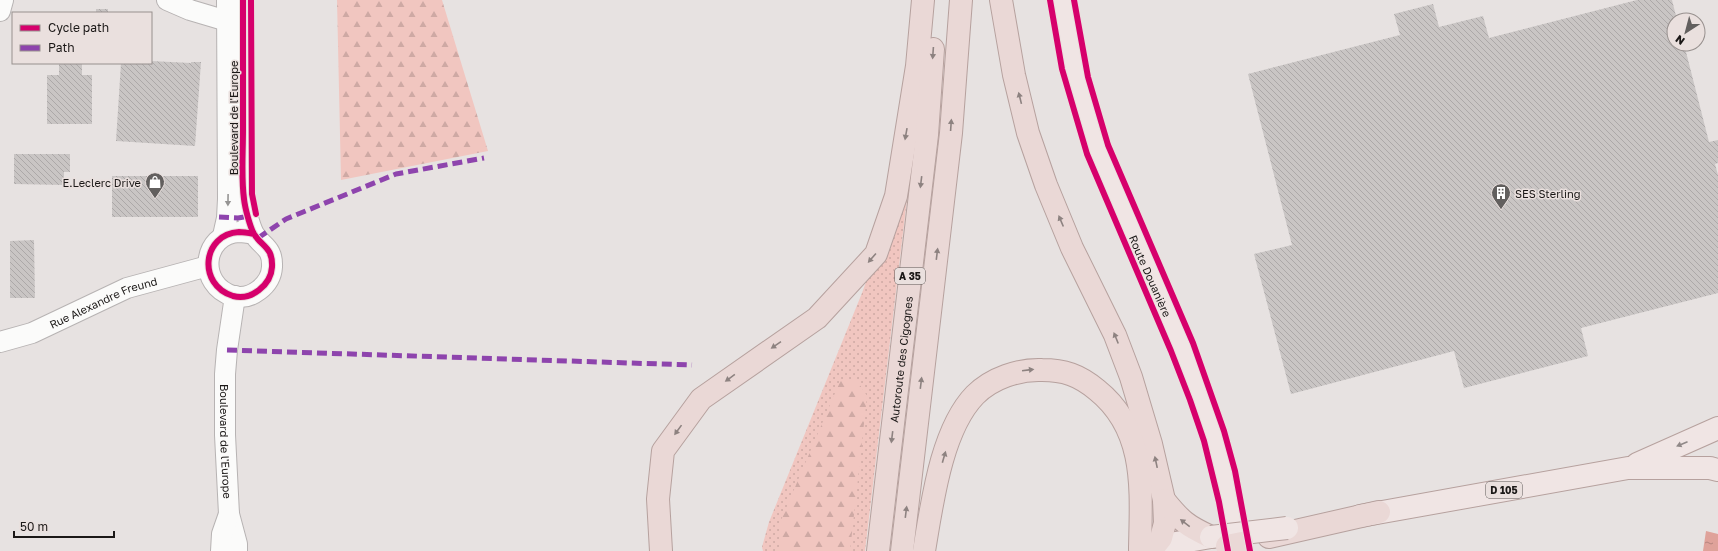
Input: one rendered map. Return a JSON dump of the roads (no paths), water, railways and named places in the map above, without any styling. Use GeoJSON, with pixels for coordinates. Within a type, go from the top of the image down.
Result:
{"type":"FeatureCollection","features":[{"type":"Feature","properties":{"kind":"highway"},"geometry":{"type":"LineString","coordinates":[[661,551],[658,499],[663,451],[701,399],[817,318],[876,254],[896,196],[918,66],[923,0]]}},
{"type":"Feature","properties":{"kind":"highway","name":"Autoroute des Cigognes"},"geometry":{"type":"LineString","coordinates":[[878,551],[927,134],[937,0]]}},
{"type":"Feature","properties":{"kind":"highway","name":"Autoroute des Cigognes"},"geometry":{"type":"LineString","coordinates":[[902,551],[951,133],[961,0]]}},
{"type":"Feature","properties":{"kind":"highway"},"geometry":{"type":"LineString","coordinates":[[924,551],[935,488],[945,452],[959,419],[975,395],[989,384],[1014,372],[1032,369],[1065,371],[1086,381],[1104,395],[1118,411],[1133,440],[1138,460],[1142,549],[1161,538],[1165,524],[1164,500],[1152,444],[1131,377],[1115,335],[1072,248],[1049,192],[1028,133],[1014,76],[1001,0]]}},
{"type":"Feature","properties":{"kind":"highway"},"geometry":{"type":"LineString","coordinates":[[1164,500],[1181,521],[1194,529],[1228,545],[1379,512]]}},
{"type":"Feature","properties":{"kind":"main road","name":"Route Douanière"},"geometry":{"type":"LineString","coordinates":[[1062,0],[1080,94],[1104,164],[1172,324],[1214,437],[1239,542],[1228,545]]}},
{"type":"Feature","properties":{"kind":"main road","name":"D 105"},"geometry":{"type":"LineString","coordinates":[[1628,468],[1718,428]]}},
{"type":"Feature","properties":{"kind":"main road","name":"D 105"},"geometry":{"type":"LineString","coordinates":[[1142,549],[1228,545],[1286,528],[1628,468],[1710,468],[1718,470]]}},
{"type":"Feature","properties":{"kind":"street"},"geometry":{"type":"LineString","coordinates":[[0,11],[3,0]]}},
{"type":"Feature","properties":{"kind":"street"},"geometry":{"type":"LineString","coordinates":[[167,0],[190,10],[227,21]]}},
{"type":"Feature","properties":{"kind":"street"},"geometry":{"type":"LineString","coordinates":[[223,236],[239,232],[254,234],[267,247],[271,257],[272,268],[269,279],[256,293],[243,297],[224,293],[216,286],[210,276],[208,266],[212,249],[223,236],[227,218],[227,0]]}},
{"type":"Feature","properties":{"kind":"street","name":"Boulevard de l'Europe"},"geometry":{"type":"LineString","coordinates":[[243,0],[244,199],[254,234]]}},
{"type":"Feature","properties":{"kind":"street","name":"Rue Alexandre Freund"},"geometry":{"type":"LineString","coordinates":[[0,342],[32,332],[127,288],[208,266]]}},
{"type":"Feature","properties":{"kind":"street","name":"Boulevard de l'Europe"},"geometry":{"type":"LineString","coordinates":[[236,296],[228,343],[225,374],[225,435],[229,514],[238,551]]}},
{"type":"Feature","properties":{"kind":"street","name":"Boulevard de l'Europe"},"geometry":{"type":"LineString","coordinates":[[221,551],[222,534],[229,514]]}},
{"type":"Feature","properties":{"kind":"water"},"geometry":{"type":"Polygon","coordinates":[[[1706,531],[1718,534],[1718,551],[1703,551],[1706,531]]]}},
{"type":"Feature","properties":{"kind":"place","name":"E.Leclerc Drive"},"geometry":{"type":"Point","coordinates":[155,199]}},
{"type":"Feature","properties":{"kind":"place","name":"SES Sterling"},"geometry":{"type":"Point","coordinates":[1501,210]}}]}
